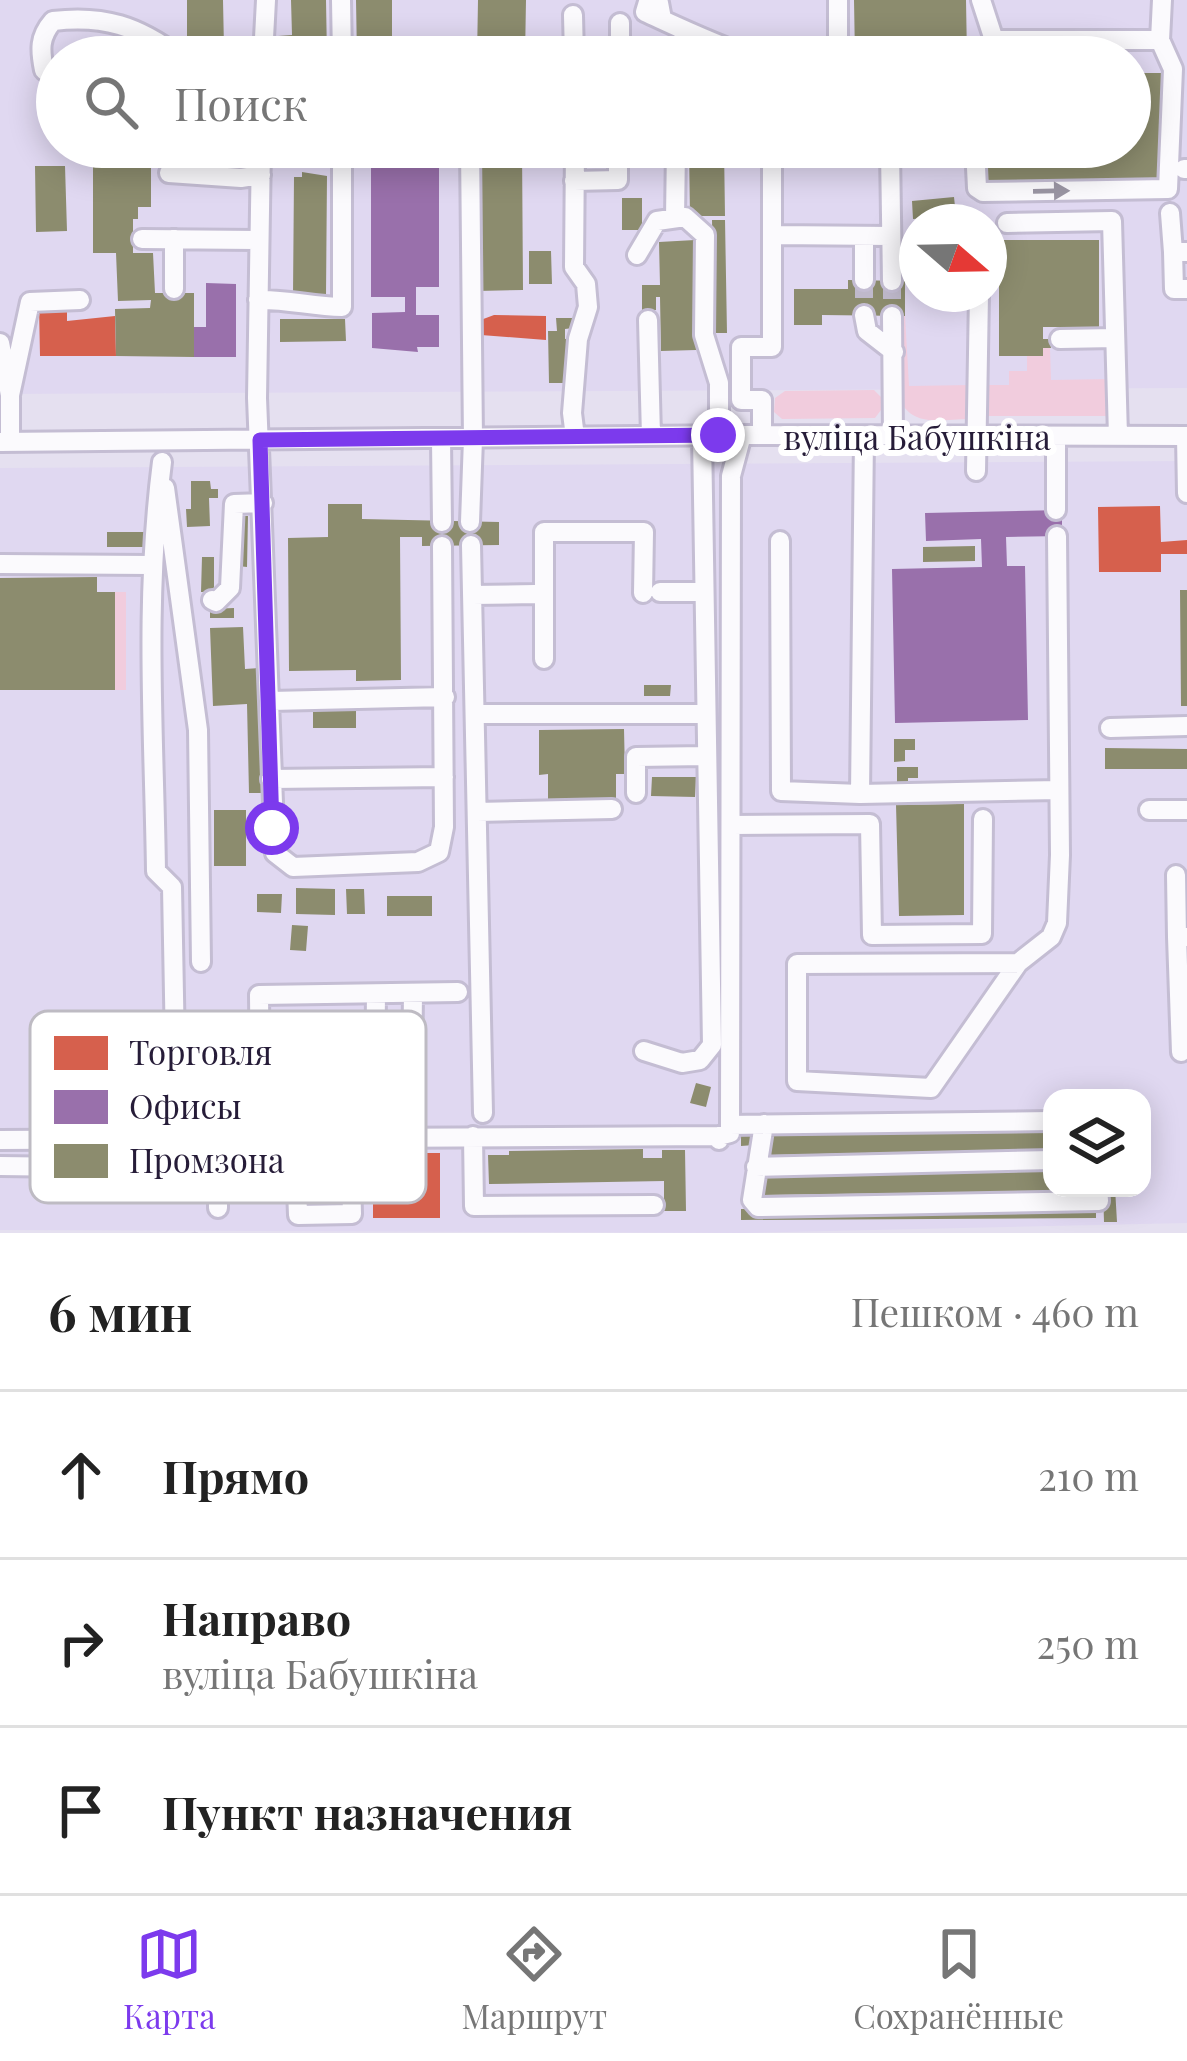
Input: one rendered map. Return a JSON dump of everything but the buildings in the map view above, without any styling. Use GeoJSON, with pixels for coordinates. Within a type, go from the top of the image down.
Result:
{"type":"FeatureCollection","features":[{"type":"Feature","properties":{"kind":"street"},"geometry":{"type":"LineString","coordinates":[[264,36],[266,0]]}},
{"type":"Feature","properties":{"kind":"street"},"geometry":{"type":"LineString","coordinates":[[341,0],[342,36]]}},
{"type":"Feature","properties":{"kind":"street"},"geometry":{"type":"LineString","coordinates":[[838,0],[838,36]]}},
{"type":"Feature","properties":{"kind":"street"},"geometry":{"type":"LineString","coordinates":[[981,0],[993,36]]}},
{"type":"Feature","properties":{"kind":"street"},"geometry":{"type":"LineString","coordinates":[[976,168],[976,188],[983,192],[1168,189],[1173,69],[1160,40],[1162,0]]}},
{"type":"Feature","properties":{"kind":"street"},"geometry":{"type":"LineString","coordinates":[[573,15],[574,36]]}},
{"type":"Feature","properties":{"kind":"street"},"geometry":{"type":"LineString","coordinates":[[43,36],[53,21],[83,17],[120,22],[148,36]]}},
{"type":"Feature","properties":{"kind":"street"},"geometry":{"type":"LineString","coordinates":[[662,20],[701,36]]}},
{"type":"Feature","properties":{"kind":"street"},"geometry":{"type":"LineString","coordinates":[[620,22],[620,36]]}},
{"type":"Feature","properties":{"kind":"street"},"geometry":{"type":"LineString","coordinates":[[1151,40],[1160,40]]}},
{"type":"Feature","properties":{"kind":"street"},"geometry":{"type":"LineString","coordinates":[[261,168],[260,440],[275,853],[293,867],[418,862],[440,852],[445,697],[442,546]]}},
{"type":"Feature","properties":{"kind":"street"},"geometry":{"type":"LineString","coordinates":[[258,300],[277,299],[304,308],[343,307],[342,168]]}},
{"type":"Feature","properties":{"kind":"street"},"geometry":{"type":"LineString","coordinates":[[470,168],[470,522]]}},
{"type":"Feature","properties":{"kind":"street"},"geometry":{"type":"LineString","coordinates":[[574,168],[574,267],[586,284],[588,308],[578,339],[572,413],[575,437]]}},
{"type":"Feature","properties":{"kind":"street"},"geometry":{"type":"LineString","coordinates":[[574,181],[618,180],[618,168]]}},
{"type":"Feature","properties":{"kind":"street"},"geometry":{"type":"LineString","coordinates":[[675,218],[676,168]]}},
{"type":"Feature","properties":{"kind":"street"},"geometry":{"type":"LineString","coordinates":[[723,1133],[731,476],[752,435],[762,400],[741,400],[741,347],[772,347],[772,168]]}},
{"type":"Feature","properties":{"kind":"street"},"geometry":{"type":"LineString","coordinates":[[890,168],[892,281]]}},
{"type":"Feature","properties":{"kind":"street"},"geometry":{"type":"LineString","coordinates":[[170,173],[261,175]]}},
{"type":"Feature","properties":{"kind":"street"},"geometry":{"type":"LineString","coordinates":[[1170,212],[1180,252],[1174,289],[1187,289]]}},
{"type":"Feature","properties":{"kind":"street"},"geometry":{"type":"LineString","coordinates":[[637,255],[657,221],[685,217],[705,235],[704,335],[719,383],[710,436],[704,592],[712,1045],[700,1060],[682,1063],[644,1051]]}},
{"type":"Feature","properties":{"kind":"street"},"geometry":{"type":"LineString","coordinates":[[1007,223],[1112,221],[1118,436]]}},
{"type":"Feature","properties":{"kind":"street"},"geometry":{"type":"LineString","coordinates":[[773,235],[891,236]]}},
{"type":"Feature","properties":{"kind":"street"},"geometry":{"type":"LineString","coordinates":[[864,236],[864,280]]}},
{"type":"Feature","properties":{"kind":"street"},"geometry":{"type":"LineString","coordinates":[[142,239],[259,240]]}},
{"type":"Feature","properties":{"kind":"street"},"geometry":{"type":"LineString","coordinates":[[173,289],[174,239]]}},
{"type":"Feature","properties":{"kind":"street"},"geometry":{"type":"LineString","coordinates":[[5,442],[10,394],[31,302],[80,301]]}},
{"type":"Feature","properties":{"kind":"street"},"geometry":{"type":"LineString","coordinates":[[976,471],[980,312]]}},
{"type":"Feature","properties":{"kind":"street"},"geometry":{"type":"LineString","coordinates":[[864,316],[867,331],[893,352]]}},
{"type":"Feature","properties":{"kind":"street"},"geometry":{"type":"LineString","coordinates":[[892,316],[893,437]]}},
{"type":"Feature","properties":{"kind":"street"},"geometry":{"type":"LineString","coordinates":[[648,320],[651,436]]}},
{"type":"Feature","properties":{"kind":"street"},"geometry":{"type":"LineString","coordinates":[[1060,339],[1115,338]]}},
{"type":"Feature","properties":{"kind":"street"},"geometry":{"type":"LineString","coordinates":[[0,343],[10,394]]}},
{"type":"Feature","properties":{"kind":"street"},"geometry":{"type":"LineString","coordinates":[[1056,436],[1056,510]]}},
{"type":"Feature","properties":{"kind":"street"},"geometry":{"type":"LineString","coordinates":[[1187,436],[1187,493]]}},
{"type":"Feature","properties":{"kind":"street","name":"вуліца Бабушкіна"},"geometry":{"type":"LineString","coordinates":[[5,442],[1187,436]]}},
{"type":"Feature","properties":{"kind":"street"},"geometry":{"type":"LineString","coordinates":[[860,794],[864,437]]}},
{"type":"Feature","properties":{"kind":"street"},"geometry":{"type":"LineString","coordinates":[[442,440],[442,522]]}},
{"type":"Feature","properties":{"kind":"street"},"geometry":{"type":"LineString","coordinates":[[162,441],[151,565],[149,730],[156,871],[172,887],[174,1011]]}},
{"type":"Feature","properties":{"kind":"street"},"geometry":{"type":"LineString","coordinates":[[162,463],[198,730],[201,962]]}},
{"type":"Feature","properties":{"kind":"street"},"geometry":{"type":"LineString","coordinates":[[212,600],[216,602],[230,588],[234,504],[263,503]]}},
{"type":"Feature","properties":{"kind":"street"},"geometry":{"type":"LineString","coordinates":[[544,659],[544,532],[644,532],[652,592],[704,592]]}},
{"type":"Feature","properties":{"kind":"street"},"geometry":{"type":"LineString","coordinates":[[1018,963],[797,964],[797,1081],[931,1088],[1018,963],[1051,937],[1057,922],[1059,790],[1057,536]]}},
{"type":"Feature","properties":{"kind":"street"},"geometry":{"type":"LineString","coordinates":[[780,541],[781,791],[1059,790]]}},
{"type":"Feature","properties":{"kind":"street"},"geometry":{"type":"LineString","coordinates":[[471,545],[483,1113]]}},
{"type":"Feature","properties":{"kind":"street"},"geometry":{"type":"LineString","coordinates":[[0,564],[151,565]]}},
{"type":"Feature","properties":{"kind":"street"},"geometry":{"type":"LineString","coordinates":[[472,596],[535,594]]}},
{"type":"Feature","properties":{"kind":"street"},"geometry":{"type":"LineString","coordinates":[[271,701],[445,697]]}},
{"type":"Feature","properties":{"kind":"street"},"geometry":{"type":"LineString","coordinates":[[475,715],[705,714]]}},
{"type":"Feature","properties":{"kind":"street"},"geometry":{"type":"LineString","coordinates":[[1110,728],[1187,726]]}},
{"type":"Feature","properties":{"kind":"street"},"geometry":{"type":"LineString","coordinates":[[636,793],[636,757],[705,756]]}},
{"type":"Feature","properties":{"kind":"street"},"geometry":{"type":"LineString","coordinates":[[272,779],[444,777]]}},
{"type":"Feature","properties":{"kind":"street"},"geometry":{"type":"LineString","coordinates":[[477,812],[612,809]]}},
{"type":"Feature","properties":{"kind":"street"},"geometry":{"type":"LineString","coordinates":[[1149,810],[1187,810]]}},
{"type":"Feature","properties":{"kind":"street"},"geometry":{"type":"LineString","coordinates":[[730,825],[870,824],[872,935],[982,934],[983,819]]}},
{"type":"Feature","properties":{"kind":"street"},"geometry":{"type":"LineString","coordinates":[[1177,875],[1181,1052]]}},
{"type":"Feature","properties":{"kind":"street"},"geometry":{"type":"LineString","coordinates":[[259,1011],[259,995],[458,992]]}},
{"type":"Feature","properties":{"kind":"street"},"geometry":{"type":"LineString","coordinates":[[413,993],[413,1011]]}},
{"type":"Feature","properties":{"kind":"street"},"geometry":{"type":"LineString","coordinates":[[376,994],[376,1011]]}},
{"type":"Feature","properties":{"kind":"street"},"geometry":{"type":"LineString","coordinates":[[426,1137],[723,1133],[764,1124],[1043,1121]]}},
{"type":"Feature","properties":{"kind":"street"},"geometry":{"type":"LineString","coordinates":[[764,1124],[752,1200],[758,1207],[1099,1202],[1099,1197]]}},
{"type":"Feature","properties":{"kind":"street"},"geometry":{"type":"LineString","coordinates":[[472,1136],[474,1206],[654,1205]]}},
{"type":"Feature","properties":{"kind":"street"},"geometry":{"type":"LineString","coordinates":[[0,1140],[30,1140]]}},
{"type":"Feature","properties":{"kind":"street"},"geometry":{"type":"LineString","coordinates":[[756,1167],[1043,1160]]}},
{"type":"Feature","properties":{"kind":"street"},"geometry":{"type":"LineString","coordinates":[[0,1166],[30,1167]]}},
{"type":"Feature","properties":{"kind":"street"},"geometry":{"type":"LineString","coordinates":[[218,1203],[218,1208]]}},
{"type":"Feature","properties":{"kind":"street"},"geometry":{"type":"LineString","coordinates":[[298,1203],[298,1216],[352,1214],[352,1203]]}},
{"type":"Feature","properties":{"kind":"shaded area"},"geometry":{"type":"Polygon","coordinates":[[[0,0],[1187,0],[1187,388],[0,394],[0,0]]]}},
{"type":"Feature","properties":{"kind":"shaded area"},"geometry":{"type":"Polygon","coordinates":[[[899,316],[905,316],[909,386],[971,385],[969,419],[929,420],[906,409],[900,400],[899,316]]]}},
{"type":"Feature","properties":{"kind":"shaded area"},"geometry":{"type":"Polygon","coordinates":[[[1043,348],[1050,348],[1051,380],[1112,379],[1112,416],[984,416],[984,385],[1009,385],[1009,371],[1027,371],[1027,356],[1043,356],[1043,348]]]}},
{"type":"Feature","properties":{"kind":"shaded area"},"geometry":{"type":"Polygon","coordinates":[[[874,390],[884,406],[875,418],[782,419],[774,412],[775,398],[785,391],[874,390]]]}},
{"type":"Feature","properties":{"kind":"shaded area"},"geometry":{"type":"Polygon","coordinates":[[[1187,461],[1187,1223],[745,1233],[0,1230],[0,468],[1187,461]]]}},
{"type":"Feature","properties":{"kind":"shaded area"},"geometry":{"type":"Polygon","coordinates":[[[115,592],[126,592],[126,690],[115,690],[115,592]]]}},
{"type":"Feature","properties":{"kind":"tunnel"},"geometry":{"type":"LineString","coordinates":[[864,280],[864,315]]}},
{"type":"Feature","properties":{"kind":"tunnel"},"geometry":{"type":"LineString","coordinates":[[892,281],[892,316]]}},
{"type":"Feature","properties":{"kind":"route"},"geometry":{"type":"LineString","coordinates":[[272,828],[260,440],[718,435]]}}]}
